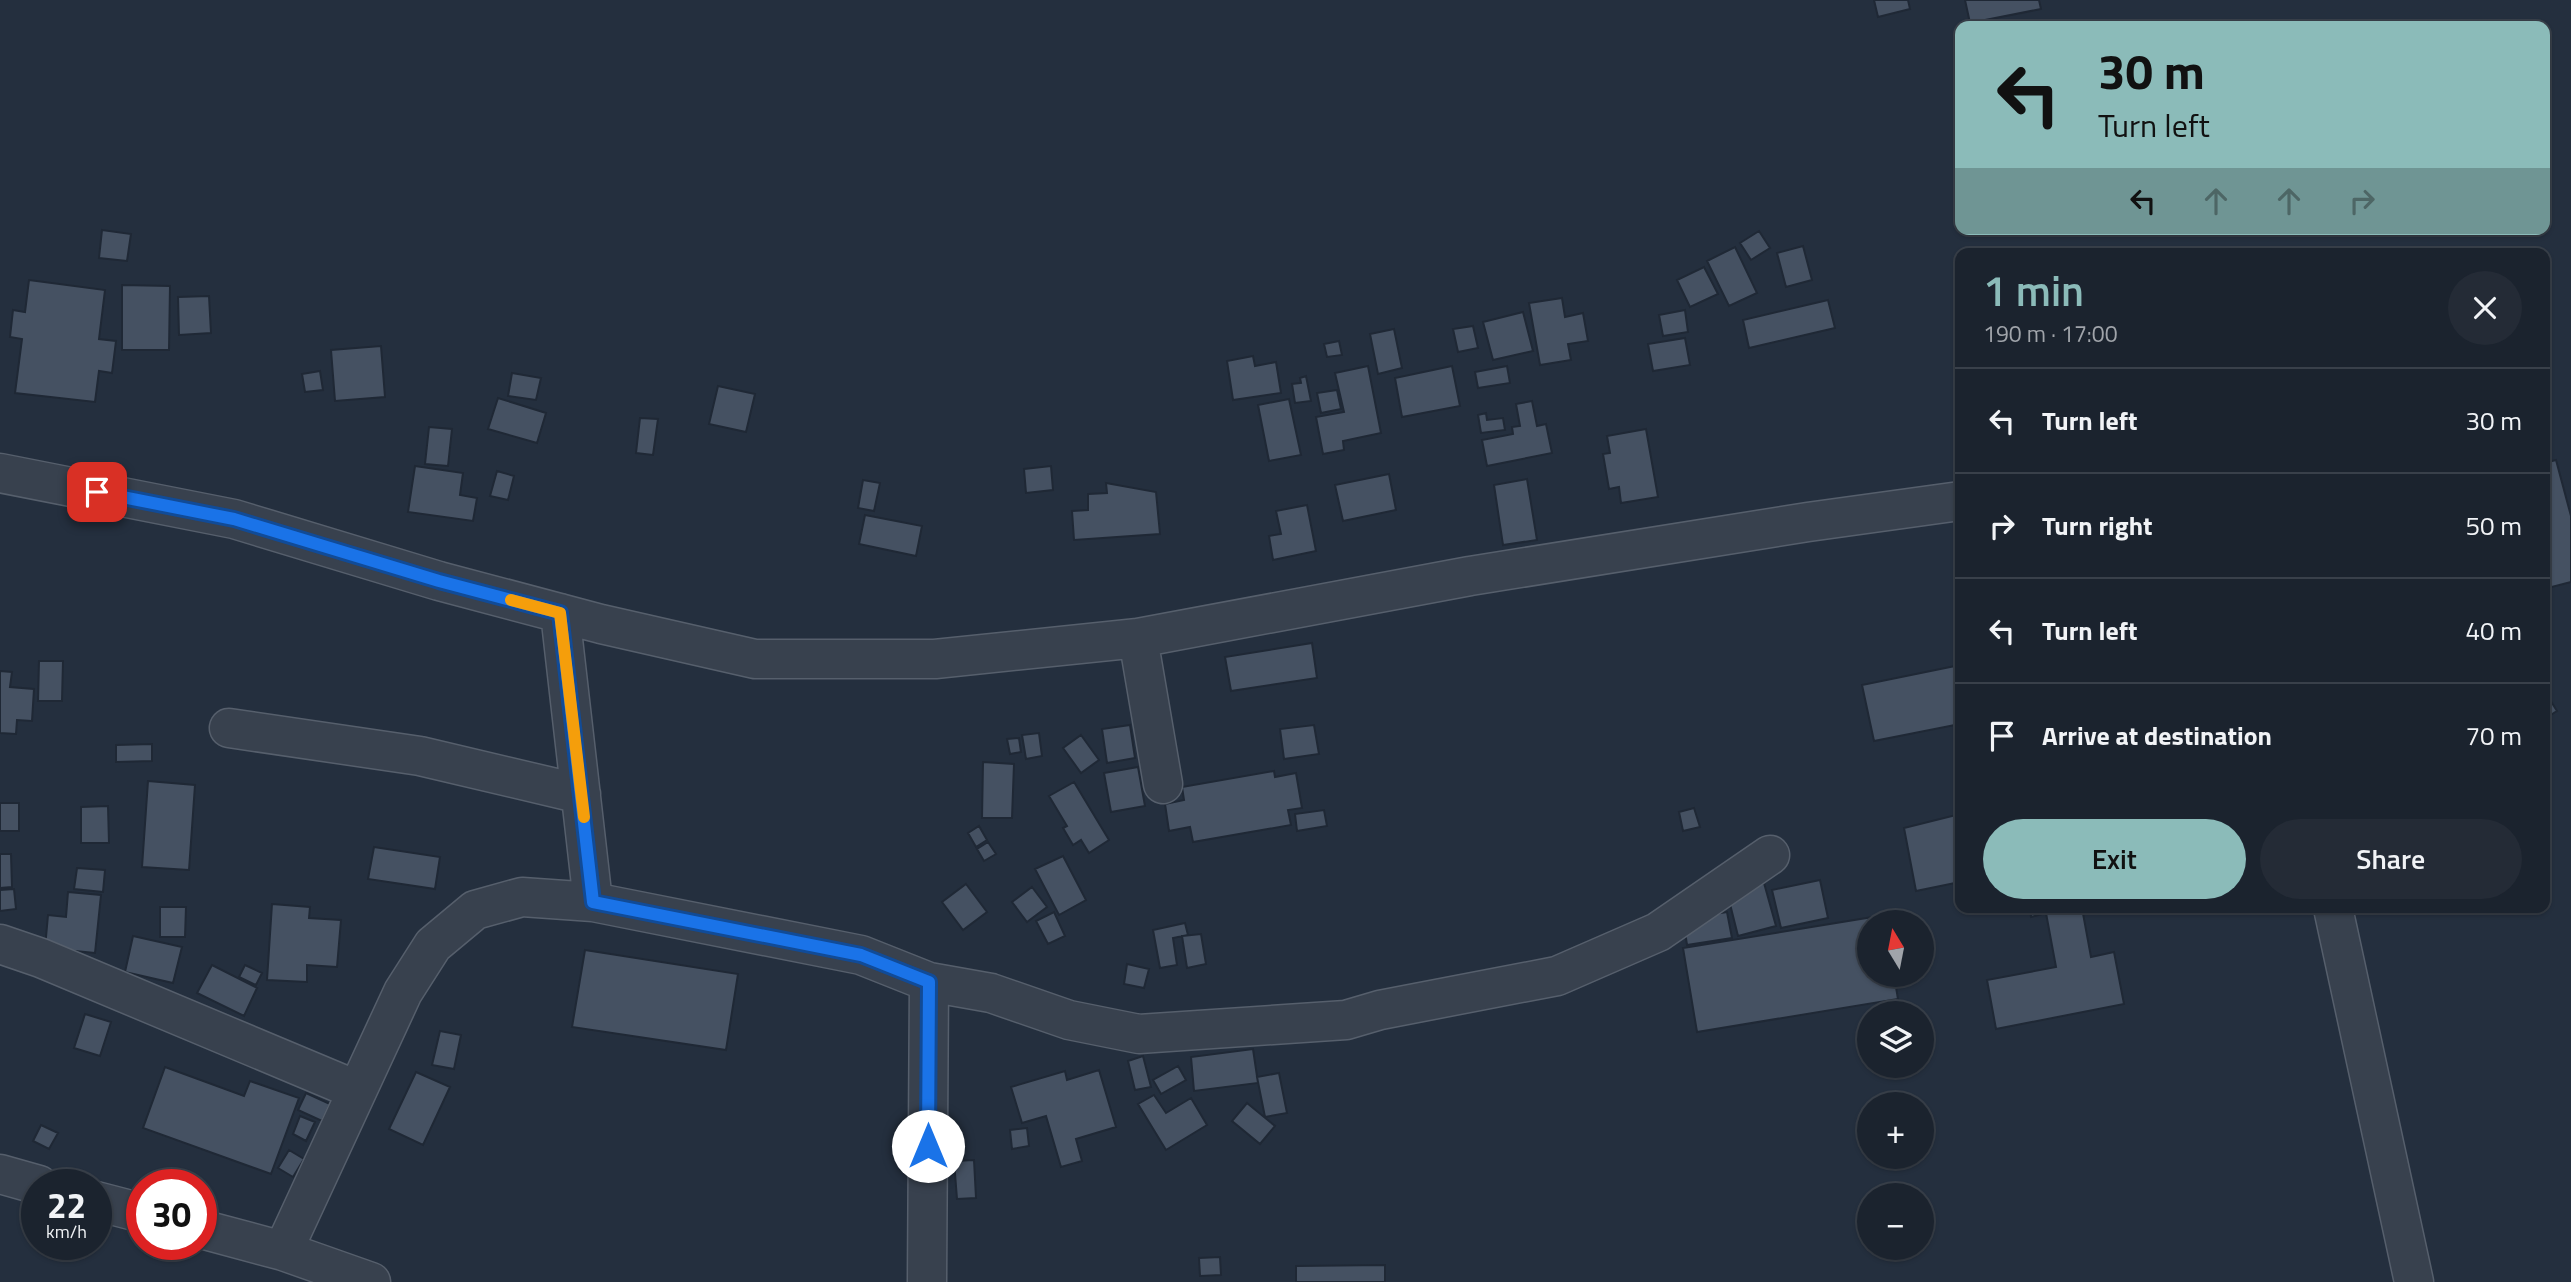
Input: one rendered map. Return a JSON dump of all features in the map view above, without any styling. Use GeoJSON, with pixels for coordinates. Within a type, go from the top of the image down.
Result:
{"type":"FeatureCollection","features":[{"type":"Feature","properties":{"kind":"street"},"geometry":{"type":"LineString","coordinates":[[0,473],[234,519],[439,581],[755,659],[935,659],[1138,638],[1470,576],[1955,502]]}},
{"type":"Feature","properties":{"kind":"street"},"geometry":{"type":"LineString","coordinates":[[560,613],[593,902]]}},
{"type":"Feature","properties":{"kind":"street"},"geometry":{"type":"LineString","coordinates":[[1138,638],[1163,784]]}},
{"type":"Feature","properties":{"kind":"street"},"geometry":{"type":"LineString","coordinates":[[229,727],[420,756],[582,794]]}},
{"type":"Feature","properties":{"kind":"street"},"geometry":{"type":"LineString","coordinates":[[284,1251],[403,992],[432,945],[475,910],[522,897],[593,902],[861,955],[929,982],[991,993],[1069,1020],[1139,1034],[1346,1020],[1380,1010],[1557,976],[1658,932],[1770,855]]}},
{"type":"Feature","properties":{"kind":"street"},"geometry":{"type":"LineString","coordinates":[[2334,913],[2414,1282]]}},
{"type":"Feature","properties":{"kind":"street"},"geometry":{"type":"LineString","coordinates":[[0,944],[41,958],[356,1090]]}},
{"type":"Feature","properties":{"kind":"street"},"geometry":{"type":"LineString","coordinates":[[928,1282],[929,982]]}},
{"type":"Feature","properties":{"kind":"street"},"geometry":{"type":"LineString","coordinates":[[0,1174],[21,1180]]}},
{"type":"Feature","properties":{"kind":"street"},"geometry":{"type":"LineString","coordinates":[[217,1233],[284,1251],[371,1282]]}},
{"type":"Feature","properties":{"kind":"building"},"geometry":{"type":"Polygon","coordinates":[[[1874,0],[1908,0],[1910,9],[1878,17],[1874,0]]]}},
{"type":"Feature","properties":{"kind":"building"},"geometry":{"type":"Polygon","coordinates":[[[1965,0],[2039,0],[2041,9],[1970,21],[1965,0]]]}},
{"type":"Feature","properties":{"kind":"building"},"geometry":{"type":"Polygon","coordinates":[[[102,230],[131,234],[127,261],[99,258],[102,230]]]}},
{"type":"Feature","properties":{"kind":"building"},"geometry":{"type":"Polygon","coordinates":[[[1759,231],[1770,248],[1751,260],[1740,243],[1759,231]]]}},
{"type":"Feature","properties":{"kind":"building"},"geometry":{"type":"Polygon","coordinates":[[[1803,246],[1812,280],[1786,287],[1777,253],[1803,246]]]}},
{"type":"Feature","properties":{"kind":"building"},"geometry":{"type":"Polygon","coordinates":[[[1735,247],[1757,293],[1729,306],[1707,261],[1735,247]]]}},
{"type":"Feature","properties":{"kind":"building"},"geometry":{"type":"Polygon","coordinates":[[[1704,267],[1718,294],[1690,307],[1677,280],[1704,267]]]}},
{"type":"Feature","properties":{"kind":"building"},"geometry":{"type":"Polygon","coordinates":[[[29,280],[105,290],[99,339],[116,341],[112,373],[99,371],[95,402],[15,393],[22,339],[10,337],[13,310],[25,312],[29,280]]]}},
{"type":"Feature","properties":{"kind":"building"},"geometry":{"type":"Polygon","coordinates":[[[122,285],[170,286],[169,350],[122,350],[122,285]]]}},
{"type":"Feature","properties":{"kind":"building"},"geometry":{"type":"Polygon","coordinates":[[[209,296],[211,333],[179,335],[178,297],[209,296]]]}},
{"type":"Feature","properties":{"kind":"building"},"geometry":{"type":"Polygon","coordinates":[[[1562,298],[1565,317],[1583,313],[1588,341],[1568,344],[1571,360],[1540,365],[1529,303],[1562,298]]]}},
{"type":"Feature","properties":{"kind":"building"},"geometry":{"type":"Polygon","coordinates":[[[1828,300],[1835,328],[1749,348],[1743,320],[1828,300]]]}},
{"type":"Feature","properties":{"kind":"building"},"geometry":{"type":"Polygon","coordinates":[[[1685,310],[1688,332],[1663,336],[1659,315],[1685,310]]]}},
{"type":"Feature","properties":{"kind":"building"},"geometry":{"type":"Polygon","coordinates":[[[1523,312],[1533,351],[1493,360],[1483,322],[1523,312]]]}},
{"type":"Feature","properties":{"kind":"building"},"geometry":{"type":"Polygon","coordinates":[[[1473,326],[1478,348],[1458,352],[1453,329],[1473,326]]]}},
{"type":"Feature","properties":{"kind":"building"},"geometry":{"type":"Polygon","coordinates":[[[1394,329],[1402,368],[1378,374],[1370,334],[1394,329]]]}},
{"type":"Feature","properties":{"kind":"building"},"geometry":{"type":"Polygon","coordinates":[[[1685,338],[1690,365],[1653,371],[1648,344],[1685,338]]]}},
{"type":"Feature","properties":{"kind":"building"},"geometry":{"type":"Polygon","coordinates":[[[1339,341],[1342,355],[1327,357],[1324,344],[1339,341]]]}},
{"type":"Feature","properties":{"kind":"building"},"geometry":{"type":"Polygon","coordinates":[[[381,346],[385,397],[335,401],[331,350],[381,346]]]}},
{"type":"Feature","properties":{"kind":"building"},"geometry":{"type":"Polygon","coordinates":[[[1253,356],[1255,366],[1276,362],[1281,393],[1233,400],[1227,361],[1253,356]]]}},
{"type":"Feature","properties":{"kind":"building"},"geometry":{"type":"Polygon","coordinates":[[[1368,366],[1381,433],[1343,441],[1344,450],[1323,454],[1316,417],[1344,412],[1335,373],[1368,366]]]}},
{"type":"Feature","properties":{"kind":"building"},"geometry":{"type":"Polygon","coordinates":[[[1452,366],[1460,406],[1402,417],[1395,378],[1452,366]]]}},
{"type":"Feature","properties":{"kind":"building"},"geometry":{"type":"Polygon","coordinates":[[[1507,366],[1510,383],[1478,388],[1475,372],[1507,366]]]}},
{"type":"Feature","properties":{"kind":"building"},"geometry":{"type":"Polygon","coordinates":[[[320,371],[323,390],[305,392],[302,374],[320,371]]]}},
{"type":"Feature","properties":{"kind":"building"},"geometry":{"type":"Polygon","coordinates":[[[512,373],[541,378],[536,400],[508,396],[512,373]]]}},
{"type":"Feature","properties":{"kind":"building"},"geometry":{"type":"Polygon","coordinates":[[[1306,376],[1311,401],[1295,403],[1292,384],[1301,383],[1300,378],[1306,376]]]}},
{"type":"Feature","properties":{"kind":"building"},"geometry":{"type":"Polygon","coordinates":[[[718,386],[755,394],[746,432],[709,424],[718,386]]]}},
{"type":"Feature","properties":{"kind":"building"},"geometry":{"type":"Polygon","coordinates":[[[1337,390],[1341,409],[1321,413],[1317,393],[1337,390]]]}},
{"type":"Feature","properties":{"kind":"building"},"geometry":{"type":"Polygon","coordinates":[[[498,398],[546,413],[537,443],[488,429],[498,398]]]}},
{"type":"Feature","properties":{"kind":"building"},"geometry":{"type":"Polygon","coordinates":[[[1289,399],[1301,455],[1269,461],[1258,405],[1289,399]]]}},
{"type":"Feature","properties":{"kind":"building"},"geometry":{"type":"Polygon","coordinates":[[[1532,401],[1537,426],[1546,424],[1552,453],[1487,466],[1482,440],[1513,434],[1512,427],[1520,426],[1516,404],[1532,401]]]}},
{"type":"Feature","properties":{"kind":"building"},"geometry":{"type":"Polygon","coordinates":[[[1486,413],[1487,420],[1503,418],[1505,430],[1481,433],[1478,415],[1486,413]]]}},
{"type":"Feature","properties":{"kind":"building"},"geometry":{"type":"Polygon","coordinates":[[[640,418],[658,419],[653,455],[636,453],[640,418]]]}},
{"type":"Feature","properties":{"kind":"building"},"geometry":{"type":"Polygon","coordinates":[[[429,427],[452,429],[448,466],[425,464],[429,427]]]}},
{"type":"Feature","properties":{"kind":"building"},"geometry":{"type":"Polygon","coordinates":[[[1646,429],[1658,497],[1621,503],[1619,487],[1609,489],[1603,454],[1610,453],[1607,436],[1646,429]]]}},
{"type":"Feature","properties":{"kind":"building"},"geometry":{"type":"Polygon","coordinates":[[[2556,460],[2571,516],[2571,582],[2550,587],[2550,462],[2556,460]]]}},
{"type":"Feature","properties":{"kind":"building"},"geometry":{"type":"Polygon","coordinates":[[[415,466],[463,473],[460,495],[477,498],[473,521],[408,512],[415,466]]]}},
{"type":"Feature","properties":{"kind":"building"},"geometry":{"type":"Polygon","coordinates":[[[1051,466],[1053,490],[1026,493],[1024,469],[1051,466]]]}},
{"type":"Feature","properties":{"kind":"building"},"geometry":{"type":"Polygon","coordinates":[[[497,471],[514,476],[508,500],[490,496],[497,471]]]}},
{"type":"Feature","properties":{"kind":"building"},"geometry":{"type":"Polygon","coordinates":[[[1389,474],[1396,510],[1343,521],[1335,485],[1389,474]]]}},
{"type":"Feature","properties":{"kind":"building"},"geometry":{"type":"Polygon","coordinates":[[[1527,479],[1537,540],[1503,545],[1494,485],[1527,479]]]}},
{"type":"Feature","properties":{"kind":"building"},"geometry":{"type":"Polygon","coordinates":[[[863,480],[880,483],[874,511],[858,508],[863,480]]]}},
{"type":"Feature","properties":{"kind":"building"},"geometry":{"type":"Polygon","coordinates":[[[1106,483],[1156,492],[1160,534],[1074,540],[1072,511],[1088,510],[1088,494],[1107,493],[1106,483]]]}},
{"type":"Feature","properties":{"kind":"building"},"geometry":{"type":"Polygon","coordinates":[[[1307,505],[1316,551],[1273,560],[1269,536],[1281,534],[1276,511],[1307,505]]]}},
{"type":"Feature","properties":{"kind":"building"},"geometry":{"type":"Polygon","coordinates":[[[865,515],[922,526],[916,556],[859,544],[865,515]]]}},
{"type":"Feature","properties":{"kind":"building"},"geometry":{"type":"Polygon","coordinates":[[[1312,643],[1317,678],[1231,691],[1225,657],[1312,643]]]}},
{"type":"Feature","properties":{"kind":"building"},"geometry":{"type":"Polygon","coordinates":[[[39,661],[63,661],[62,701],[38,701],[39,661]]]}},
{"type":"Feature","properties":{"kind":"building"},"geometry":{"type":"Polygon","coordinates":[[[1955,666],[1955,725],[1874,741],[1862,685],[1955,666]]]}},
{"type":"Feature","properties":{"kind":"building"},"geometry":{"type":"Polygon","coordinates":[[[0,671],[12,672],[10,687],[34,689],[32,721],[17,720],[16,734],[0,733],[0,671]]]}},
{"type":"Feature","properties":{"kind":"building"},"geometry":{"type":"Polygon","coordinates":[[[2550,700],[2557,711],[2550,715],[2550,700]]]}},
{"type":"Feature","properties":{"kind":"building"},"geometry":{"type":"Polygon","coordinates":[[[1130,725],[1135,758],[1107,763],[1102,729],[1130,725]]]}},
{"type":"Feature","properties":{"kind":"building"},"geometry":{"type":"Polygon","coordinates":[[[1314,725],[1319,754],[1284,759],[1280,729],[1314,725]]]}},
{"type":"Feature","properties":{"kind":"building"},"geometry":{"type":"Polygon","coordinates":[[[1039,733],[1042,756],[1026,759],[1022,735],[1039,733]]]}},
{"type":"Feature","properties":{"kind":"building"},"geometry":{"type":"Polygon","coordinates":[[[1081,735],[1099,760],[1081,773],[1063,748],[1081,735]]]}},
{"type":"Feature","properties":{"kind":"building"},"geometry":{"type":"Polygon","coordinates":[[[1019,738],[1021,752],[1010,754],[1007,739],[1019,738]]]}},
{"type":"Feature","properties":{"kind":"building"},"geometry":{"type":"Polygon","coordinates":[[[152,744],[152,761],[116,762],[116,745],[152,744]]]}},
{"type":"Feature","properties":{"kind":"building"},"geometry":{"type":"Polygon","coordinates":[[[983,762],[1014,764],[1012,818],[982,818],[983,762]]]}},
{"type":"Feature","properties":{"kind":"building"},"geometry":{"type":"Polygon","coordinates":[[[1138,767],[1145,806],[1111,812],[1104,773],[1138,767]]]}},
{"type":"Feature","properties":{"kind":"building"},"geometry":{"type":"Polygon","coordinates":[[[1274,771],[1275,777],[1296,773],[1302,808],[1288,810],[1291,825],[1193,842],[1190,827],[1169,831],[1165,804],[1184,800],[1182,787],[1274,771]]]}},
{"type":"Feature","properties":{"kind":"building"},"geometry":{"type":"Polygon","coordinates":[[[148,781],[195,785],[189,870],[142,867],[148,781]]]}},
{"type":"Feature","properties":{"kind":"building"},"geometry":{"type":"Polygon","coordinates":[[[1074,782],[1109,840],[1089,853],[1081,840],[1073,845],[1063,828],[1067,826],[1049,796],[1074,782]]]}},
{"type":"Feature","properties":{"kind":"building"},"geometry":{"type":"Polygon","coordinates":[[[0,803],[19,803],[19,831],[0,831],[0,803]]]}},
{"type":"Feature","properties":{"kind":"building"},"geometry":{"type":"Polygon","coordinates":[[[108,806],[109,843],[81,843],[81,807],[108,806]]]}},
{"type":"Feature","properties":{"kind":"building"},"geometry":{"type":"Polygon","coordinates":[[[1694,808],[1700,827],[1683,831],[1679,812],[1694,808]]]}},
{"type":"Feature","properties":{"kind":"building"},"geometry":{"type":"Polygon","coordinates":[[[1324,810],[1327,826],[1297,831],[1295,814],[1324,810]]]}},
{"type":"Feature","properties":{"kind":"building"},"geometry":{"type":"Polygon","coordinates":[[[1955,815],[1955,883],[1916,891],[1904,828],[1955,815]]]}},
{"type":"Feature","properties":{"kind":"building"},"geometry":{"type":"Polygon","coordinates":[[[979,826],[987,840],[976,847],[968,833],[979,826]]]}},
{"type":"Feature","properties":{"kind":"building"},"geometry":{"type":"Polygon","coordinates":[[[988,842],[996,854],[984,861],[977,849],[988,842]]]}},
{"type":"Feature","properties":{"kind":"building"},"geometry":{"type":"Polygon","coordinates":[[[374,847],[440,857],[435,889],[368,879],[374,847]]]}},
{"type":"Feature","properties":{"kind":"building"},"geometry":{"type":"Polygon","coordinates":[[[0,854],[11,854],[12,887],[0,888],[0,854]]]}},
{"type":"Feature","properties":{"kind":"building"},"geometry":{"type":"Polygon","coordinates":[[[1063,856],[1086,900],[1059,915],[1035,869],[1063,856]]]}},
{"type":"Feature","properties":{"kind":"building"},"geometry":{"type":"Polygon","coordinates":[[[77,868],[105,870],[103,892],[74,889],[77,868]]]}},
{"type":"Feature","properties":{"kind":"building"},"geometry":{"type":"Polygon","coordinates":[[[1820,880],[1828,918],[1781,928],[1772,890],[1820,880]]]}},
{"type":"Feature","properties":{"kind":"building"},"geometry":{"type":"Polygon","coordinates":[[[1764,883],[1776,926],[1738,936],[1727,892],[1764,883]]]}},
{"type":"Feature","properties":{"kind":"building"},"geometry":{"type":"Polygon","coordinates":[[[966,884],[987,912],[963,930],[942,902],[966,884]]]}},
{"type":"Feature","properties":{"kind":"building"},"geometry":{"type":"Polygon","coordinates":[[[1032,887],[1047,907],[1027,922],[1012,902],[1032,887]]]}},
{"type":"Feature","properties":{"kind":"building"},"geometry":{"type":"Polygon","coordinates":[[[14,889],[16,909],[0,911],[0,890],[14,889]]]}},
{"type":"Feature","properties":{"kind":"building"},"geometry":{"type":"Polygon","coordinates":[[[68,892],[101,895],[95,953],[45,948],[48,915],[66,917],[68,892]]]}},
{"type":"Feature","properties":{"kind":"building"},"geometry":{"type":"Polygon","coordinates":[[[272,904],[310,907],[309,918],[341,920],[337,967],[307,965],[307,982],[267,980],[272,904]]]}},
{"type":"Feature","properties":{"kind":"building"},"geometry":{"type":"Polygon","coordinates":[[[160,907],[186,907],[185,937],[160,937],[160,907]]]}},
{"type":"Feature","properties":{"kind":"building"},"geometry":{"type":"Polygon","coordinates":[[[1054,912],[1065,936],[1048,944],[1036,921],[1054,912]]]}},
{"type":"Feature","properties":{"kind":"building"},"geometry":{"type":"Polygon","coordinates":[[[1727,912],[1732,938],[1687,945],[1683,919],[1727,912]]]}},
{"type":"Feature","properties":{"kind":"building"},"geometry":{"type":"Polygon","coordinates":[[[2031,913],[2046,913],[2031,917],[2031,913]]]}},
{"type":"Feature","properties":{"kind":"building"},"geometry":{"type":"Polygon","coordinates":[[[2046,913],[2083,913],[2091,957],[2114,952],[2124,1004],[1996,1029],[1987,980],[2056,967],[2046,913]]]}},
{"type":"Feature","properties":{"kind":"building"},"geometry":{"type":"Polygon","coordinates":[[[1857,920],[1857,987],[1896,987],[1898,999],[1857,1001],[1857,1006],[1697,1032],[1683,948],[1857,920]]]}},
{"type":"Feature","properties":{"kind":"building"},"geometry":{"type":"Polygon","coordinates":[[[1185,923],[1188,935],[1173,938],[1177,965],[1160,968],[1153,930],[1185,923]]]}},
{"type":"Feature","properties":{"kind":"building"},"geometry":{"type":"Polygon","coordinates":[[[1201,934],[1206,964],[1187,968],[1182,936],[1201,934]]]}},
{"type":"Feature","properties":{"kind":"building"},"geometry":{"type":"Polygon","coordinates":[[[133,936],[182,947],[173,983],[125,972],[133,936]]]}},
{"type":"Feature","properties":{"kind":"building"},"geometry":{"type":"Polygon","coordinates":[[[585,950],[738,974],[726,1050],[572,1027],[585,950]]]}},
{"type":"Feature","properties":{"kind":"building"},"geometry":{"type":"Polygon","coordinates":[[[1127,964],[1149,969],[1144,988],[1124,984],[1127,964]]]}},
{"type":"Feature","properties":{"kind":"building"},"geometry":{"type":"Polygon","coordinates":[[[212,965],[257,988],[244,1016],[197,993],[212,965]]]}},
{"type":"Feature","properties":{"kind":"building"},"geometry":{"type":"Polygon","coordinates":[[[245,965],[262,973],[256,985],[239,977],[245,965]]]}},
{"type":"Feature","properties":{"kind":"building"},"geometry":{"type":"Polygon","coordinates":[[[85,1014],[111,1022],[100,1056],[74,1048],[85,1014]]]}},
{"type":"Feature","properties":{"kind":"building"},"geometry":{"type":"Polygon","coordinates":[[[440,1031],[461,1035],[454,1069],[432,1065],[440,1031]]]}},
{"type":"Feature","properties":{"kind":"building"},"geometry":{"type":"Polygon","coordinates":[[[1253,1049],[1258,1083],[1194,1091],[1191,1057],[1253,1049]]]}},
{"type":"Feature","properties":{"kind":"building"},"geometry":{"type":"Polygon","coordinates":[[[1143,1056],[1151,1087],[1135,1090],[1128,1061],[1143,1056]]]}},
{"type":"Feature","properties":{"kind":"building"},"geometry":{"type":"Polygon","coordinates":[[[1178,1066],[1186,1080],[1161,1094],[1153,1080],[1178,1066]]]}},
{"type":"Feature","properties":{"kind":"building"},"geometry":{"type":"Polygon","coordinates":[[[165,1067],[244,1096],[250,1081],[299,1098],[271,1174],[143,1128],[165,1067]]]}},
{"type":"Feature","properties":{"kind":"building"},"geometry":{"type":"Polygon","coordinates":[[[1099,1070],[1116,1127],[1076,1139],[1082,1161],[1061,1167],[1046,1116],[1022,1123],[1011,1087],[1065,1071],[1067,1080],[1099,1070]]]}},
{"type":"Feature","properties":{"kind":"building"},"geometry":{"type":"Polygon","coordinates":[[[416,1072],[450,1087],[423,1145],[389,1129],[416,1072]]]}},
{"type":"Feature","properties":{"kind":"building"},"geometry":{"type":"Polygon","coordinates":[[[1279,1073],[1287,1113],[1265,1117],[1257,1077],[1279,1073]]]}},
{"type":"Feature","properties":{"kind":"building"},"geometry":{"type":"Polygon","coordinates":[[[306,1093],[330,1104],[322,1121],[298,1110],[306,1093]]]}},
{"type":"Feature","properties":{"kind":"building"},"geometry":{"type":"Polygon","coordinates":[[[1154,1095],[1166,1113],[1191,1098],[1207,1125],[1166,1150],[1138,1104],[1154,1095]]]}},
{"type":"Feature","properties":{"kind":"building"},"geometry":{"type":"Polygon","coordinates":[[[1247,1103],[1275,1126],[1260,1144],[1232,1121],[1247,1103]]]}},
{"type":"Feature","properties":{"kind":"building"},"geometry":{"type":"Polygon","coordinates":[[[300,1116],[315,1122],[306,1141],[293,1134],[300,1116]]]}},
{"type":"Feature","properties":{"kind":"building"},"geometry":{"type":"Polygon","coordinates":[[[41,1125],[58,1133],[49,1149],[33,1141],[41,1125]]]}},
{"type":"Feature","properties":{"kind":"building"},"geometry":{"type":"Polygon","coordinates":[[[1027,1128],[1029,1146],[1012,1149],[1010,1130],[1027,1128]]]}},
{"type":"Feature","properties":{"kind":"building"},"geometry":{"type":"Polygon","coordinates":[[[289,1150],[304,1159],[293,1177],[278,1168],[289,1150]]]}},
{"type":"Feature","properties":{"kind":"building"},"geometry":{"type":"Polygon","coordinates":[[[974,1160],[976,1198],[957,1199],[954,1161],[974,1160]]]}},
{"type":"Feature","properties":{"kind":"building"},"geometry":{"type":"Polygon","coordinates":[[[1220,1257],[1221,1275],[1200,1276],[1199,1258],[1220,1257]]]}},
{"type":"Feature","properties":{"kind":"building"},"geometry":{"type":"Polygon","coordinates":[[[1385,1265],[1385,1282],[1296,1282],[1296,1266],[1385,1265]]]}},
{"type":"Feature","properties":{"kind":"slow traffic"},"geometry":{"type":"LineString","coordinates":[[511,600],[560,613],[584,817]]}},
{"type":"Feature","properties":{"kind":"route"},"geometry":{"type":"LineString","coordinates":[[97,492],[234,519],[439,581],[560,613],[574,717],[593,902],[861,955],[929,982],[928,1146]]}}]}
